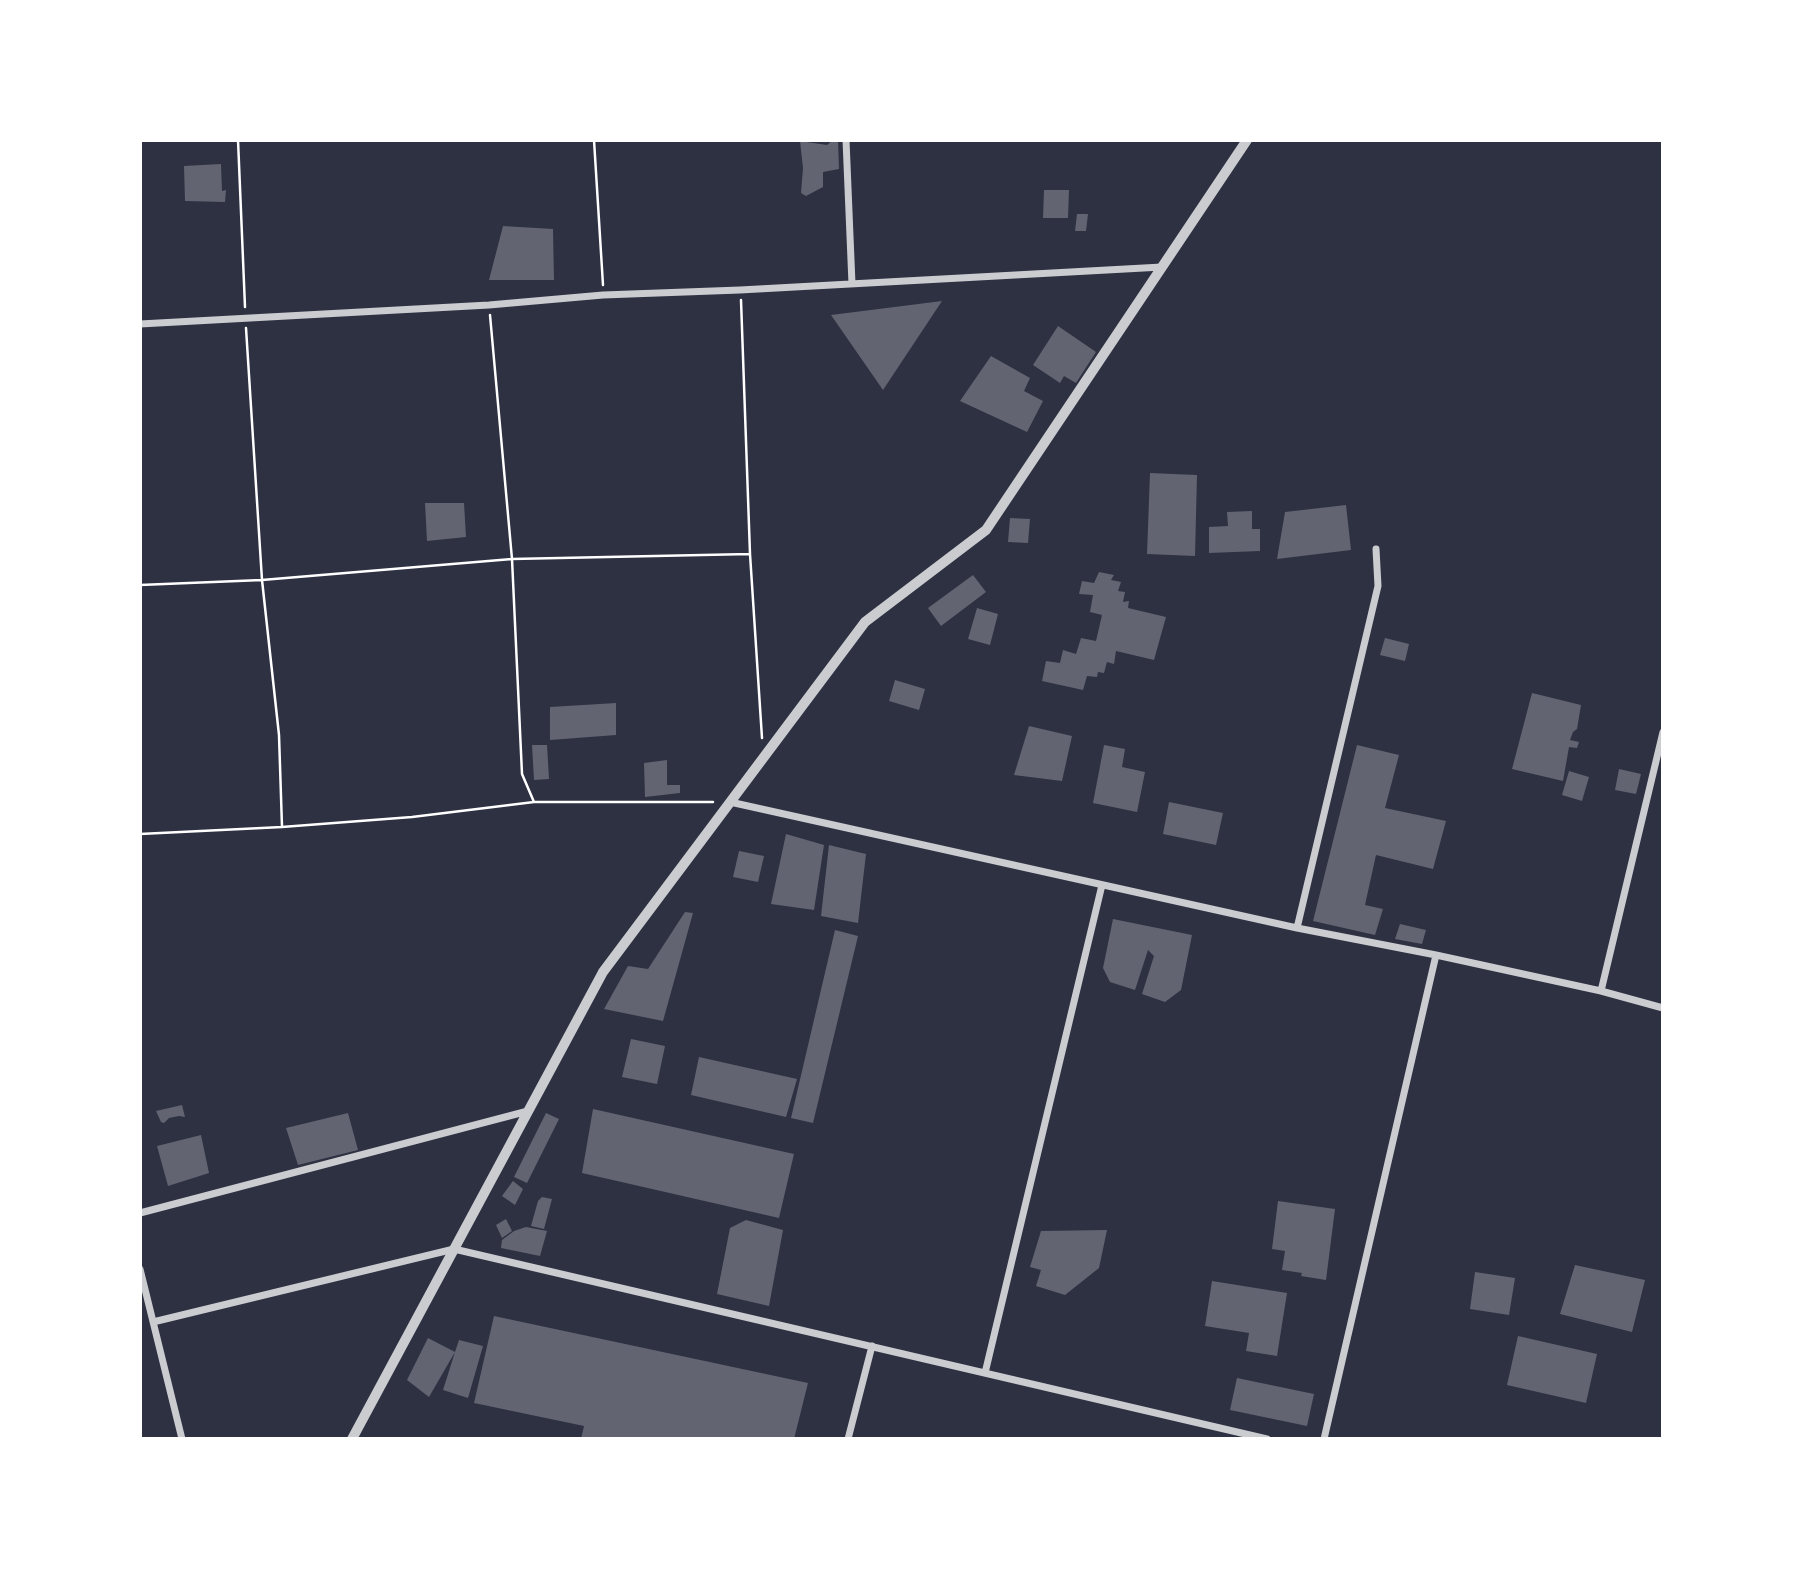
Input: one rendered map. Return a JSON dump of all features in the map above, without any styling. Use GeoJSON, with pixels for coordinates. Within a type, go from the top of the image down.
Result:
{"type":"FeatureCollection","features":[{"type":"Feature","properties":{"kind":"street"},"geometry":{"type":"LineString","coordinates":[[846,140],[852,284]]}},
{"type":"Feature","properties":{"kind":"street"},"geometry":{"type":"LineString","coordinates":[[352,1439],[603,972],[865,622],[985,530],[1247,140]]}},
{"type":"Feature","properties":{"kind":"street"},"geometry":{"type":"LineString","coordinates":[[140,324],[489,305],[603,295],[1162,267]]}},
{"type":"Feature","properties":{"kind":"street"},"geometry":{"type":"LineString","coordinates":[[1297,928],[1378,586],[1376,549]]}},
{"type":"Feature","properties":{"kind":"street"},"geometry":{"type":"LineString","coordinates":[[1601,991],[1663,732]]}},
{"type":"Feature","properties":{"kind":"street"},"geometry":{"type":"LineString","coordinates":[[730,802],[1297,928],[1601,991],[1663,1008]]}},
{"type":"Feature","properties":{"kind":"street"},"geometry":{"type":"LineString","coordinates":[[985,1373],[1102,884]]}},
{"type":"Feature","properties":{"kind":"street"},"geometry":{"type":"LineString","coordinates":[[1324,1439],[1436,955]]}},
{"type":"Feature","properties":{"kind":"street"},"geometry":{"type":"LineString","coordinates":[[140,1213],[528,1111]]}},
{"type":"Feature","properties":{"kind":"street"},"geometry":{"type":"LineString","coordinates":[[153,1322],[454,1249],[1267,1439]]}},
{"type":"Feature","properties":{"kind":"street"},"geometry":{"type":"LineString","coordinates":[[140,1269],[182,1439]]}},
{"type":"Feature","properties":{"kind":"street"},"geometry":{"type":"LineString","coordinates":[[848,1439],[872,1346]]}},
{"type":"Feature","properties":{"kind":"path"},"geometry":{"type":"LineString","coordinates":[[238,140],[245,318],[261,580],[279,735],[282,827]]}},
{"type":"Feature","properties":{"kind":"path"},"geometry":{"type":"LineString","coordinates":[[594,140],[603,295]]}},
{"type":"Feature","properties":{"kind":"path"},"geometry":{"type":"LineString","coordinates":[[740,290],[750,554],[763,756]]}},
{"type":"Feature","properties":{"kind":"path"},"geometry":{"type":"LineString","coordinates":[[489,305],[512,559],[522,774],[534,802]]}},
{"type":"Feature","properties":{"kind":"path"},"geometry":{"type":"LineString","coordinates":[[140,585],[261,580],[512,559],[750,554]]}},
{"type":"Feature","properties":{"kind":"path"},"geometry":{"type":"LineString","coordinates":[[140,834],[412,817],[534,802],[730,802]]}},
{"type":"Feature","properties":{"kind":"building"},"geometry":{"type":"Polygon","coordinates":[[[838,140],[839,169],[823,172],[823,187],[806,196],[801,193],[803,168],[800,141],[827,145],[838,140]]]}},
{"type":"Feature","properties":{"kind":"building"},"geometry":{"type":"Polygon","coordinates":[[[221,164],[222,191],[226,190],[225,202],[185,201],[184,166],[221,164]]]}},
{"type":"Feature","properties":{"kind":"building"},"geometry":{"type":"Polygon","coordinates":[[[1044,190],[1069,190],[1068,218],[1043,218],[1044,190]]]}},
{"type":"Feature","properties":{"kind":"building"},"geometry":{"type":"Polygon","coordinates":[[[1077,214],[1088,214],[1086,231],[1075,231],[1077,214]]]}},
{"type":"Feature","properties":{"kind":"building"},"geometry":{"type":"Polygon","coordinates":[[[503,226],[553,229],[554,280],[489,280],[503,226]]]}},
{"type":"Feature","properties":{"kind":"building"},"geometry":{"type":"Polygon","coordinates":[[[942,301],[883,390],[831,315],[942,301]]]}},
{"type":"Feature","properties":{"kind":"building"},"geometry":{"type":"Polygon","coordinates":[[[1058,326],[1096,352],[1076,383],[1064,376],[1060,383],[1033,365],[1058,326]]]}},
{"type":"Feature","properties":{"kind":"building"},"geometry":{"type":"Polygon","coordinates":[[[991,356],[1030,378],[1024,391],[1043,401],[1027,432],[960,401],[991,356]]]}},
{"type":"Feature","properties":{"kind":"building"},"geometry":{"type":"Polygon","coordinates":[[[1150,473],[1197,475],[1195,556],[1147,554],[1150,473]]]}},
{"type":"Feature","properties":{"kind":"building"},"geometry":{"type":"Polygon","coordinates":[[[425,503],[464,503],[466,537],[427,541],[425,503]]]}},
{"type":"Feature","properties":{"kind":"building"},"geometry":{"type":"Polygon","coordinates":[[[1346,505],[1351,550],[1277,559],[1285,512],[1346,505]]]}},
{"type":"Feature","properties":{"kind":"building"},"geometry":{"type":"Polygon","coordinates":[[[1252,511],[1252,529],[1260,529],[1260,551],[1209,553],[1209,527],[1228,526],[1227,512],[1252,511]]]}},
{"type":"Feature","properties":{"kind":"building"},"geometry":{"type":"Polygon","coordinates":[[[1010,518],[1030,519],[1028,543],[1008,542],[1010,518]]]}},
{"type":"Feature","properties":{"kind":"building"},"geometry":{"type":"Polygon","coordinates":[[[1099,572],[1114,575],[1111,580],[1121,582],[1118,591],[1125,592],[1123,602],[1129,601],[1128,608],[1166,617],[1154,660],[1116,651],[1114,664],[1107,662],[1104,673],[1098,672],[1097,677],[1087,676],[1083,690],[1042,681],[1046,661],[1060,663],[1063,650],[1076,654],[1081,638],[1096,641],[1102,615],[1090,612],[1093,595],[1079,594],[1082,581],[1094,583],[1099,572]]]}},
{"type":"Feature","properties":{"kind":"building"},"geometry":{"type":"Polygon","coordinates":[[[973,575],[986,592],[941,626],[928,608],[973,575]]]}},
{"type":"Feature","properties":{"kind":"building"},"geometry":{"type":"Polygon","coordinates":[[[977,608],[998,614],[990,645],[968,639],[977,608]]]}},
{"type":"Feature","properties":{"kind":"building"},"geometry":{"type":"Polygon","coordinates":[[[1385,638],[1409,644],[1405,661],[1380,655],[1385,638]]]}},
{"type":"Feature","properties":{"kind":"building"},"geometry":{"type":"Polygon","coordinates":[[[895,680],[925,689],[919,710],[889,701],[895,680]]]}},
{"type":"Feature","properties":{"kind":"building"},"geometry":{"type":"Polygon","coordinates":[[[1532,693],[1581,705],[1577,729],[1570,740],[1579,742],[1577,748],[1569,747],[1563,781],[1512,769],[1532,693]]]}},
{"type":"Feature","properties":{"kind":"building"},"geometry":{"type":"Polygon","coordinates":[[[616,703],[616,735],[550,740],[550,707],[616,703]]]}},
{"type":"Feature","properties":{"kind":"building"},"geometry":{"type":"Polygon","coordinates":[[[1029,726],[1072,736],[1062,781],[1014,775],[1029,726]]]}},
{"type":"Feature","properties":{"kind":"building"},"geometry":{"type":"Polygon","coordinates":[[[532,745],[547,745],[549,779],[534,780],[532,745]]]}},
{"type":"Feature","properties":{"kind":"building"},"geometry":{"type":"Polygon","coordinates":[[[1104,745],[1125,749],[1122,767],[1145,772],[1137,812],[1093,803],[1104,745]]]}},
{"type":"Feature","properties":{"kind":"building"},"geometry":{"type":"Polygon","coordinates":[[[1357,745],[1399,755],[1385,808],[1446,821],[1433,869],[1376,855],[1365,905],[1383,909],[1375,935],[1313,921],[1357,745]]]}},
{"type":"Feature","properties":{"kind":"building"},"geometry":{"type":"Polygon","coordinates":[[[667,760],[667,785],[680,785],[680,793],[645,797],[644,763],[667,760]]]}},
{"type":"Feature","properties":{"kind":"building"},"geometry":{"type":"Polygon","coordinates":[[[1619,769],[1641,774],[1636,794],[1615,790],[1619,769]]]}},
{"type":"Feature","properties":{"kind":"building"},"geometry":{"type":"Polygon","coordinates":[[[1569,771],[1589,777],[1582,801],[1562,795],[1569,771]]]}},
{"type":"Feature","properties":{"kind":"building"},"geometry":{"type":"Polygon","coordinates":[[[1169,802],[1223,813],[1216,845],[1163,834],[1169,802]]]}},
{"type":"Feature","properties":{"kind":"building"},"geometry":{"type":"Polygon","coordinates":[[[786,834],[824,845],[814,910],[771,904],[786,834]]]}},
{"type":"Feature","properties":{"kind":"building"},"geometry":{"type":"Polygon","coordinates":[[[829,845],[866,854],[858,923],[821,916],[829,845]]]}},
{"type":"Feature","properties":{"kind":"building"},"geometry":{"type":"Polygon","coordinates":[[[739,851],[764,856],[758,882],[733,877],[739,851]]]}},
{"type":"Feature","properties":{"kind":"building"},"geometry":{"type":"Polygon","coordinates":[[[685,912],[693,913],[663,1021],[604,1009],[628,966],[648,969],[685,912]]]}},
{"type":"Feature","properties":{"kind":"building"},"geometry":{"type":"Polygon","coordinates":[[[1113,919],[1192,935],[1181,990],[1165,1002],[1142,994],[1154,956],[1148,950],[1135,990],[1110,982],[1103,968],[1113,919]]]}},
{"type":"Feature","properties":{"kind":"building"},"geometry":{"type":"Polygon","coordinates":[[[1400,924],[1426,930],[1422,944],[1395,939],[1400,924]]]}},
{"type":"Feature","properties":{"kind":"building"},"geometry":{"type":"Polygon","coordinates":[[[835,930],[858,936],[813,1123],[791,1118],[835,930]]]}},
{"type":"Feature","properties":{"kind":"building"},"geometry":{"type":"Polygon","coordinates":[[[631,1039],[665,1046],[657,1084],[622,1077],[631,1039]]]}},
{"type":"Feature","properties":{"kind":"building"},"geometry":{"type":"Polygon","coordinates":[[[699,1057],[797,1079],[786,1117],[691,1095],[699,1057]]]}},
{"type":"Feature","properties":{"kind":"building"},"geometry":{"type":"Polygon","coordinates":[[[182,1105],[185,1117],[169,1118],[164,1123],[161,1122],[156,1111],[182,1105]]]}},
{"type":"Feature","properties":{"kind":"building"},"geometry":{"type":"Polygon","coordinates":[[[593,1109],[794,1154],[779,1218],[582,1173],[593,1109]]]}},
{"type":"Feature","properties":{"kind":"building"},"geometry":{"type":"Polygon","coordinates":[[[348,1113],[358,1150],[298,1165],[286,1128],[348,1113]]]}},
{"type":"Feature","properties":{"kind":"building"},"geometry":{"type":"Polygon","coordinates":[[[546,1113],[559,1119],[527,1183],[514,1177],[546,1113]]]}},
{"type":"Feature","properties":{"kind":"building"},"geometry":{"type":"Polygon","coordinates":[[[201,1135],[209,1173],[168,1186],[157,1146],[201,1135]]]}},
{"type":"Feature","properties":{"kind":"building"},"geometry":{"type":"Polygon","coordinates":[[[513,1181],[523,1189],[515,1205],[502,1196],[513,1181]]]}},
{"type":"Feature","properties":{"kind":"building"},"geometry":{"type":"Polygon","coordinates":[[[542,1197],[552,1199],[544,1229],[531,1226],[538,1201],[542,1197]]]}},
{"type":"Feature","properties":{"kind":"building"},"geometry":{"type":"Polygon","coordinates":[[[1278,1201],[1335,1209],[1326,1280],[1282,1270],[1285,1251],[1272,1249],[1278,1201]]]}},
{"type":"Feature","properties":{"kind":"building"},"geometry":{"type":"Polygon","coordinates":[[[506,1219],[512,1231],[502,1238],[496,1225],[506,1219]]]}},
{"type":"Feature","properties":{"kind":"building"},"geometry":{"type":"Polygon","coordinates":[[[746,1220],[783,1230],[769,1306],[717,1294],[730,1228],[746,1220]]]}},
{"type":"Feature","properties":{"kind":"building"},"geometry":{"type":"Polygon","coordinates":[[[526,1227],[547,1231],[540,1256],[501,1248],[502,1240],[514,1231],[526,1227]]]}},
{"type":"Feature","properties":{"kind":"building"},"geometry":{"type":"Polygon","coordinates":[[[1107,1230],[1099,1268],[1065,1295],[1036,1286],[1041,1270],[1030,1267],[1041,1231],[1107,1230]]]}},
{"type":"Feature","properties":{"kind":"building"},"geometry":{"type":"Polygon","coordinates":[[[1575,1265],[1645,1280],[1632,1332],[1560,1314],[1575,1265]]]}},
{"type":"Feature","properties":{"kind":"building"},"geometry":{"type":"Polygon","coordinates":[[[1475,1272],[1515,1278],[1509,1315],[1470,1309],[1475,1272]]]}},
{"type":"Feature","properties":{"kind":"building"},"geometry":{"type":"Polygon","coordinates":[[[1212,1281],[1287,1293],[1277,1356],[1246,1351],[1249,1333],[1205,1326],[1212,1281]]]}},
{"type":"Feature","properties":{"kind":"building"},"geometry":{"type":"Polygon","coordinates":[[[494,1316],[808,1383],[794,1439],[581,1439],[584,1426],[474,1403],[494,1316]]]}},
{"type":"Feature","properties":{"kind":"building"},"geometry":{"type":"Polygon","coordinates":[[[1518,1336],[1597,1354],[1586,1403],[1507,1385],[1518,1336]]]}},
{"type":"Feature","properties":{"kind":"building"},"geometry":{"type":"Polygon","coordinates":[[[428,1338],[455,1352],[429,1397],[407,1380],[428,1338]]]}},
{"type":"Feature","properties":{"kind":"building"},"geometry":{"type":"Polygon","coordinates":[[[459,1340],[483,1346],[468,1398],[443,1390],[459,1340]]]}},
{"type":"Feature","properties":{"kind":"building"},"geometry":{"type":"Polygon","coordinates":[[[1237,1378],[1314,1394],[1307,1426],[1230,1410],[1237,1378]]]}}]}
